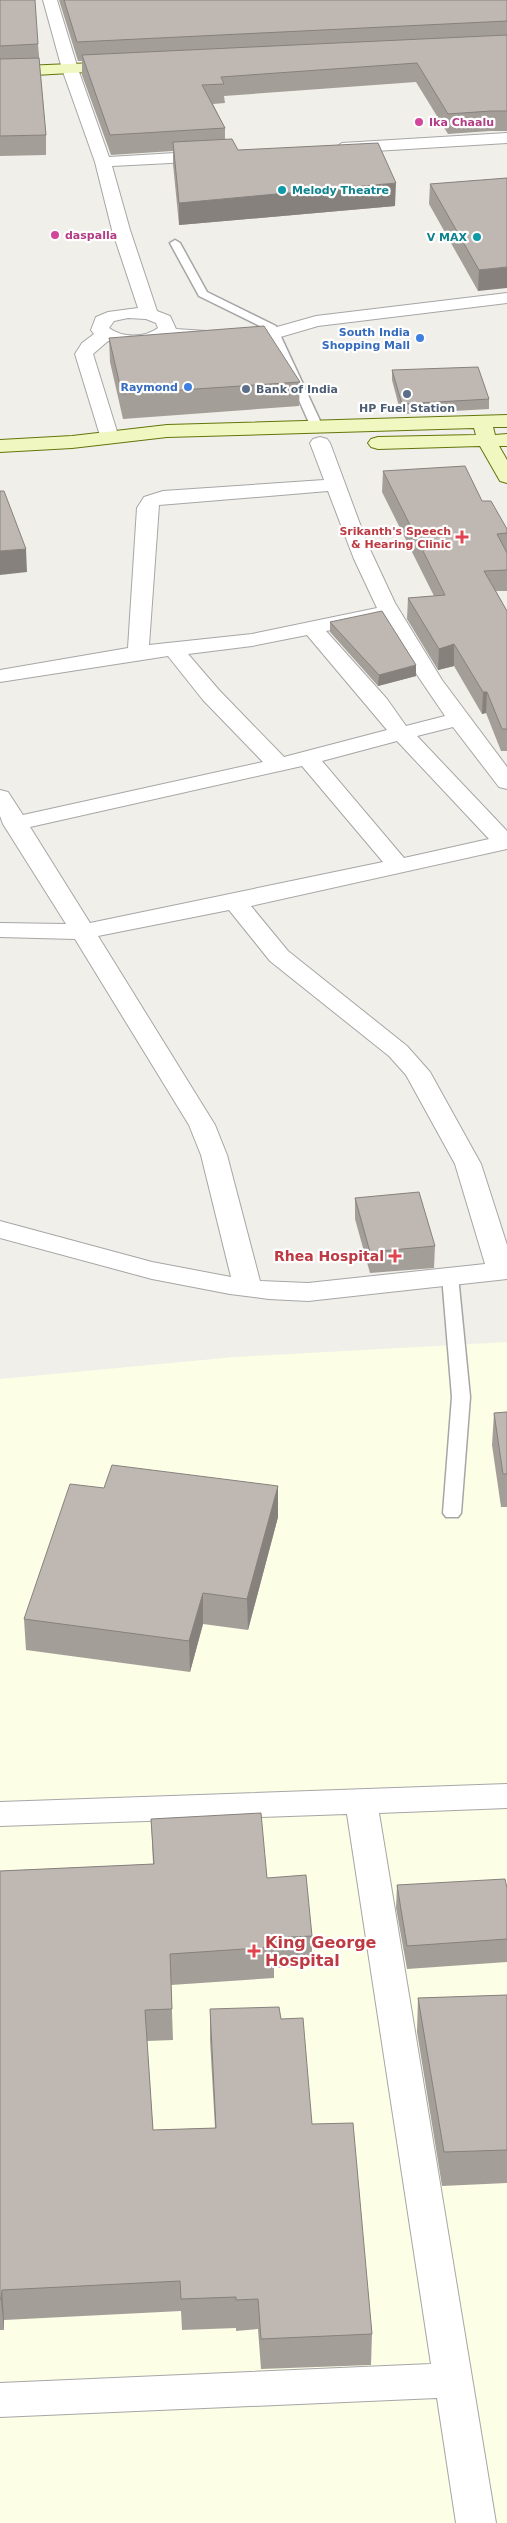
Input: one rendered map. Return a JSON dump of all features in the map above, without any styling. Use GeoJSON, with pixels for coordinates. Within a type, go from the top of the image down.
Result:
{"type":"FeatureCollection","features":[{"type":"Feature","properties":{"kind":"main road"},"geometry":{"type":"LineString","coordinates":[[0,72],[130,66]]}},
{"type":"Feature","properties":{"kind":"main road"},"geometry":{"type":"LineString","coordinates":[[481,421],[487,442],[507,478]]}},
{"type":"Feature","properties":{"kind":"main road"},"geometry":{"type":"LineString","coordinates":[[0,462],[318,434],[481,421],[507,421]]}},
{"type":"Feature","properties":{"kind":"main road"},"geometry":{"type":"LineString","coordinates":[[0,446],[167,432],[318,434],[487,442],[507,440]]}},
{"type":"Feature","properties":{"kind":"street"},"geometry":{"type":"LineString","coordinates":[[50,0],[70,69],[103,162],[121,230],[149,314]]}},
{"type":"Feature","properties":{"kind":"street"},"geometry":{"type":"LineString","coordinates":[[330,148],[507,138]]}},
{"type":"Feature","properties":{"kind":"street"},"geometry":{"type":"LineString","coordinates":[[103,162],[222,155]]}},
{"type":"Feature","properties":{"kind":"street"},"geometry":{"type":"LineString","coordinates":[[163,333],[167,324],[164,320],[149,314],[128,313],[108,317],[100,326],[100,330],[105,335],[124,340],[136,340],[163,333],[253,340],[316,321],[507,298]]}},
{"type":"Feature","properties":{"kind":"street"},"geometry":{"type":"LineString","coordinates":[[105,335],[88,347],[84,354],[109,438]]}},
{"type":"Feature","properties":{"kind":"street"},"geometry":{"type":"LineString","coordinates":[[318,434],[371,576],[408,646],[458,719],[507,782]]}},
{"type":"Feature","properties":{"kind":"street"},"geometry":{"type":"LineString","coordinates":[[138,653],[147,508],[151,501],[163,497],[336,485]]}},
{"type":"Feature","properties":{"kind":"street"},"geometry":{"type":"LineString","coordinates":[[0,676],[138,653],[252,640],[390,612]]}},
{"type":"Feature","properties":{"kind":"street"},"geometry":{"type":"LineString","coordinates":[[312,628],[380,704],[400,732],[506,842]]}},
{"type":"Feature","properties":{"kind":"street"},"geometry":{"type":"LineString","coordinates":[[174,650],[211,695],[279,765]]}},
{"type":"Feature","properties":{"kind":"street"},"geometry":{"type":"LineString","coordinates":[[15,824],[279,765],[400,732],[458,719]]}},
{"type":"Feature","properties":{"kind":"street"},"geometry":{"type":"LineString","coordinates":[[307,757],[398,866]]}},
{"type":"Feature","properties":{"kind":"street"},"geometry":{"type":"LineString","coordinates":[[0,797],[202,1125],[214,1155],[248,1288]]}},
{"type":"Feature","properties":{"kind":"street"},"geometry":{"type":"LineString","coordinates":[[0,930],[83,932],[235,902],[506,842]]}},
{"type":"Feature","properties":{"kind":"street"},"geometry":{"type":"LineString","coordinates":[[0,1229],[141,1268],[278,1292],[308,1292],[504,1270],[468,1164],[417,1072],[398,1051],[279,956],[235,902]]}},
{"type":"Feature","properties":{"kind":"street"},"geometry":{"type":"LineString","coordinates":[[0,1814],[507,1796]]}},
{"type":"Feature","properties":{"kind":"street"},"geometry":{"type":"LineString","coordinates":[[361,1801],[476,2523]]}},
{"type":"Feature","properties":{"kind":"street"},"geometry":{"type":"LineString","coordinates":[[0,2400],[453,2380]]}},
{"type":"Feature","properties":{"kind":"lane"},"geometry":{"type":"LineString","coordinates":[[175,243],[203,294],[211,300],[261,321],[276,333],[318,434]]}},
{"type":"Feature","properties":{"kind":"lane"},"geometry":{"type":"LineString","coordinates":[[450,1276],[461,1397],[452,1513]]}},
{"type":"Feature","properties":{"kind":"shaded area","name":"King George Hospital"},"geometry":{"type":"Polygon","coordinates":[[[507,1342],[507,2523],[0,2523],[0,1379],[235,1357],[507,1342]]]}},
{"type":"Feature","properties":{"kind":"building"},"geometry":{"type":"Polygon","coordinates":[[[0,0],[35,0],[38,44],[0,46],[0,0]]]}},
{"type":"Feature","properties":{"kind":"building"},"geometry":{"type":"Polygon","coordinates":[[[64,0],[507,0],[507,21],[77,42],[64,0]]]}},
{"type":"Feature","properties":{"kind":"building"},"geometry":{"type":"Polygon","coordinates":[[[507,35],[507,111],[448,114],[417,63],[221,77],[224,84],[202,85],[225,128],[110,135],[82,55],[507,35]]]}},
{"type":"Feature","properties":{"kind":"building"},"geometry":{"type":"Polygon","coordinates":[[[39,58],[46,135],[0,136],[0,59],[39,58]]]}},
{"type":"Feature","properties":{"kind":"building"},"geometry":{"type":"Polygon","coordinates":[[[232,139],[238,150],[378,143],[396,183],[179,203],[173,142],[232,139]]]}},
{"type":"Feature","properties":{"kind":"building","name":"V MAX"},"geometry":{"type":"Polygon","coordinates":[[[507,178],[507,267],[479,270],[430,184],[507,178]]]}},
{"type":"Feature","properties":{"kind":"building"},"geometry":{"type":"Polygon","coordinates":[[[264,326],[300,382],[122,394],[109,338],[264,326]]]}},
{"type":"Feature","properties":{"kind":"building"},"geometry":{"type":"Polygon","coordinates":[[[478,367],[489,399],[402,404],[392,370],[478,367]]]}},
{"type":"Feature","properties":{"kind":"building"},"geometry":{"type":"Polygon","coordinates":[[[465,466],[482,501],[491,501],[507,529],[507,533],[497,534],[507,553],[507,570],[484,571],[507,611],[507,729],[502,729],[487,692],[483,692],[454,644],[439,649],[408,598],[445,595],[383,471],[465,466]]]}},
{"type":"Feature","properties":{"kind":"building"},"geometry":{"type":"Polygon","coordinates":[[[0,491],[4,491],[26,549],[0,551],[0,491]]]}},
{"type":"Feature","properties":{"kind":"building"},"geometry":{"type":"Polygon","coordinates":[[[382,611],[416,665],[379,675],[330,622],[382,611]]]}},
{"type":"Feature","properties":{"kind":"building"},"geometry":{"type":"Polygon","coordinates":[[[419,1192],[435,1246],[370,1252],[355,1198],[419,1192]]]}},
{"type":"Feature","properties":{"kind":"building"},"geometry":{"type":"Polygon","coordinates":[[[507,1412],[507,1474],[503,1474],[494,1413],[507,1412]]]}},
{"type":"Feature","properties":{"kind":"building"},"geometry":{"type":"Polygon","coordinates":[[[112,1465],[278,1486],[247,1599],[203,1593],[189,1641],[24,1619],[70,1484],[104,1488],[112,1465]]]}},
{"type":"Feature","properties":{"kind":"building"},"geometry":{"type":"Polygon","coordinates":[[[261,1813],[267,1878],[306,1875],[312,1936],[273,1938],[274,1947],[170,1954],[172,2009],[145,2010],[153,2130],[216,2128],[210,2009],[279,2007],[281,2019],[303,2018],[312,2124],[353,2123],[372,2334],[261,2339],[258,2299],[236,2300],[236,2297],[181,2299],[180,2281],[2,2290],[0,2299],[0,1871],[154,1864],[151,1819],[261,1813]]]}},
{"type":"Feature","properties":{"kind":"building"},"geometry":{"type":"Polygon","coordinates":[[[505,1879],[507,1888],[507,1939],[407,1946],[397,1885],[505,1879]]]}},
{"type":"Feature","properties":{"kind":"building"},"geometry":{"type":"Polygon","coordinates":[[[507,1995],[507,2150],[444,2152],[418,1998],[507,1995]]]}},
{"type":"Feature","properties":{"kind":"place","name":"Ika Chaalu"},"geometry":{"type":"Point","coordinates":[419,122]}},
{"type":"Feature","properties":{"kind":"place","name":"Melody Theatre"},"geometry":{"type":"Point","coordinates":[282,190]}},
{"type":"Feature","properties":{"kind":"place","name":"daspalla"},"geometry":{"type":"Point","coordinates":[55,235]}},
{"type":"Feature","properties":{"kind":"place","name":"V MAX"},"geometry":{"type":"Point","coordinates":[477,237]}},
{"type":"Feature","properties":{"kind":"place","name":"South India Shopping Mall"},"geometry":{"type":"Point","coordinates":[420,338]}},
{"type":"Feature","properties":{"kind":"place","name":"Raymond"},"geometry":{"type":"Point","coordinates":[188,387]}},
{"type":"Feature","properties":{"kind":"place","name":"Bank of India"},"geometry":{"type":"Point","coordinates":[246,389]}},
{"type":"Feature","properties":{"kind":"place","name":"HP Fuel Station"},"geometry":{"type":"Point","coordinates":[407,394]}},
{"type":"Feature","properties":{"kind":"place","name":"Srikanth's Speech & Hearing Clinic"},"geometry":{"type":"Point","coordinates":[462,537]}},
{"type":"Feature","properties":{"kind":"place","name":"Rhea Hospital"},"geometry":{"type":"Point","coordinates":[395,1256]}},
{"type":"Feature","properties":{"kind":"place","name":"King George Hospital"},"geometry":{"type":"Point","coordinates":[254,1951]}}]}
